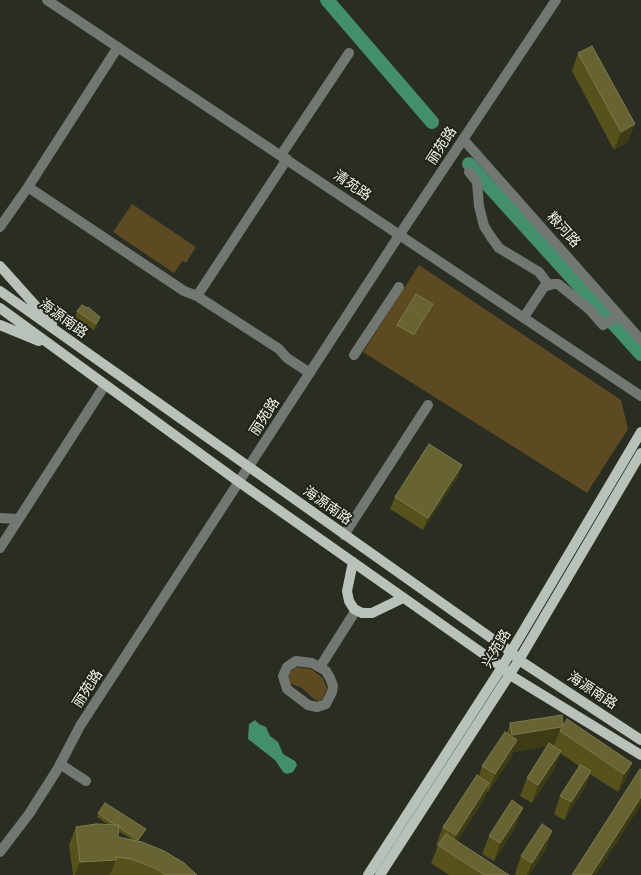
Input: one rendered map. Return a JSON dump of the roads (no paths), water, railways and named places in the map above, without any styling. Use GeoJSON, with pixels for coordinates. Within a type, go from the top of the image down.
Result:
{"type":"FeatureCollection","features":[{"type":"Feature","properties":{"kind":"main road"},"geometry":{"type":"LineString","coordinates":[[0,266],[64,337]]}},
{"type":"Feature","properties":{"kind":"main road","name":"海源南路"},"geometry":{"type":"LineString","coordinates":[[0,291],[511,652],[519,660],[641,740]]}},
{"type":"Feature","properties":{"kind":"main road","name":"海源南路"},"geometry":{"type":"LineString","coordinates":[[0,308],[239,482],[506,671],[641,755]]}},
{"type":"Feature","properties":{"kind":"main road"},"geometry":{"type":"LineString","coordinates":[[0,324],[56,348]]}},
{"type":"Feature","properties":{"kind":"main road","name":"兴苑路"},"geometry":{"type":"LineString","coordinates":[[380,875],[506,671],[511,652],[641,432]]}},
{"type":"Feature","properties":{"kind":"main road","name":"兴苑路"},"geometry":{"type":"LineString","coordinates":[[368,875],[506,671],[519,660],[641,453]]}},
{"type":"Feature","properties":{"kind":"main road"},"geometry":{"type":"LineString","coordinates":[[353,562],[348,596],[351,605],[356,610],[362,613],[372,613],[404,598]]}},
{"type":"Feature","properties":{"kind":"street","name":"清苑路"},"geometry":{"type":"LineString","coordinates":[[47,0],[641,396]]}},
{"type":"Feature","properties":{"kind":"street","name":"丽苑路"},"geometry":{"type":"LineString","coordinates":[[0,852],[29,814],[60,764],[80,726],[400,234],[556,0]]}},
{"type":"Feature","properties":{"kind":"street"},"geometry":{"type":"LineString","coordinates":[[0,226],[28,187],[118,47]]}},
{"type":"Feature","properties":{"kind":"street"},"geometry":{"type":"LineString","coordinates":[[197,296],[349,53]]}},
{"type":"Feature","properties":{"kind":"street","name":"粮河路"},"geometry":{"type":"LineString","coordinates":[[463,139],[641,340]]}},
{"type":"Feature","properties":{"kind":"street"},"geometry":{"type":"LineString","coordinates":[[469,172],[477,182],[479,206],[484,226],[491,237],[499,248],[539,272],[548,284]]}},
{"type":"Feature","properties":{"kind":"street"},"geometry":{"type":"LineString","coordinates":[[28,187],[184,292],[197,296],[279,349],[287,358],[310,373]]}},
{"type":"Feature","properties":{"kind":"street"},"geometry":{"type":"LineString","coordinates":[[524,317],[544,287],[548,284],[558,284],[589,309],[603,325],[619,315]]}},
{"type":"Feature","properties":{"kind":"street"},"geometry":{"type":"LineString","coordinates":[[354,355],[399,287]]}},
{"type":"Feature","properties":{"kind":"street"},"geometry":{"type":"LineString","coordinates":[[589,309],[605,300]]}},
{"type":"Feature","properties":{"kind":"street"},"geometry":{"type":"LineString","coordinates":[[0,548],[105,385]]}},
{"type":"Feature","properties":{"kind":"street"},"geometry":{"type":"LineString","coordinates":[[344,535],[428,405]]}},
{"type":"Feature","properties":{"kind":"street"},"geometry":{"type":"LineString","coordinates":[[0,518],[18,519]]}},
{"type":"Feature","properties":{"kind":"street"},"geometry":{"type":"LineString","coordinates":[[320,667],[356,610]]}},
{"type":"Feature","properties":{"kind":"street"},"geometry":{"type":"LineString","coordinates":[[296,661],[312,663],[320,667],[328,675],[333,686],[329,700],[321,706],[317,707],[308,704],[287,690],[283,676],[288,667],[296,661]]}},
{"type":"Feature","properties":{"kind":"street"},"geometry":{"type":"LineString","coordinates":[[60,764],[86,781]]}},
{"type":"Feature","properties":{"kind":"waterway"},"geometry":{"type":"LineString","coordinates":[[327,0],[432,122]]}},
{"type":"Feature","properties":{"kind":"waterway"},"geometry":{"type":"LineString","coordinates":[[469,164],[641,354]]}}]}
